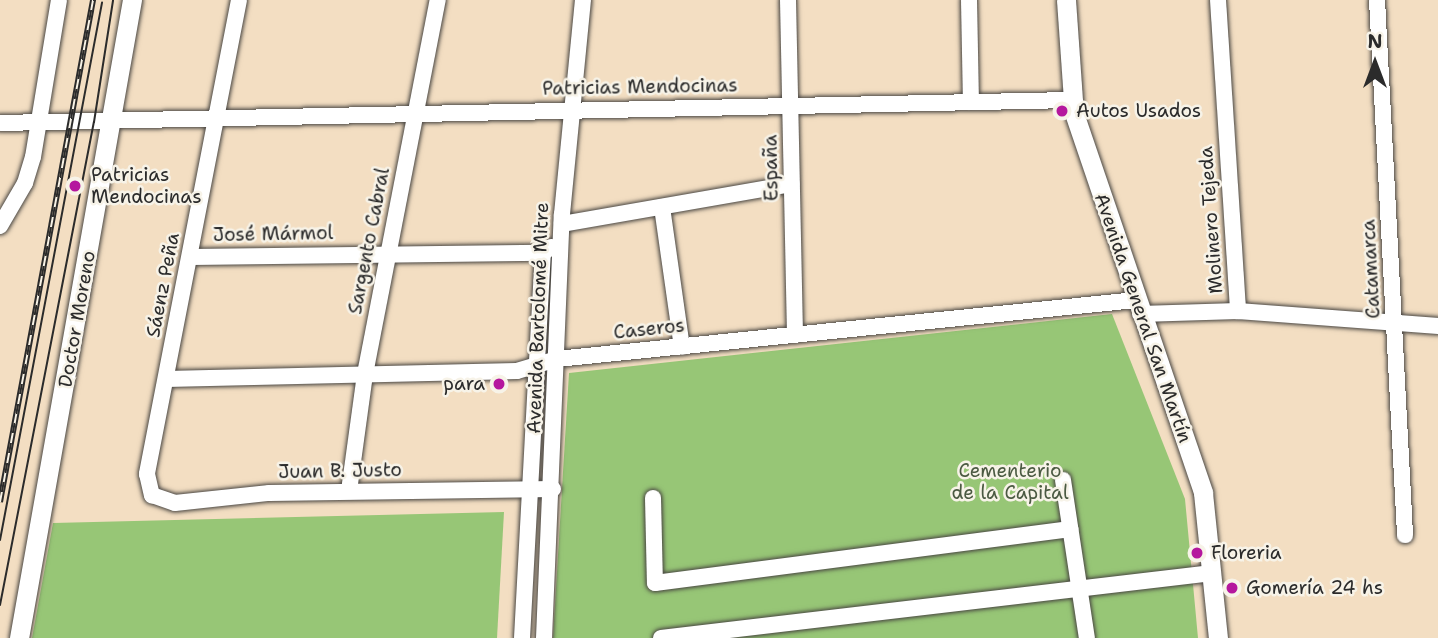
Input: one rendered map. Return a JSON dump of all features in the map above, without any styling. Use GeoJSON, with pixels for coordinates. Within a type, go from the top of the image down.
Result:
{"type":"FeatureCollection","features":[{"type":"Feature","properties":{"kind":"main road","name":"Doctor Moreno"},"geometry":{"type":"LineString","coordinates":[[19,638],[114,120],[132,0]]}},
{"type":"Feature","properties":{"kind":"main road","name":"Avenida General San Martín"},"geometry":{"type":"LineString","coordinates":[[1066,0],[1071,100],[1138,307],[1203,493],[1219,638]]}},
{"type":"Feature","properties":{"kind":"street"},"geometry":{"type":"LineString","coordinates":[[0,226],[25,183],[40,122],[59,0]]}},
{"type":"Feature","properties":{"kind":"street","name":"Sáenz Peña"},"geometry":{"type":"LineString","coordinates":[[152,495],[147,474],[239,0]]}},
{"type":"Feature","properties":{"kind":"street","name":"Sargento Cabral"},"geometry":{"type":"LineString","coordinates":[[349,491],[365,374],[438,0]]}},
{"type":"Feature","properties":{"kind":"street","name":"Avenida Bartolomé Mitre"},"geometry":{"type":"LineString","coordinates":[[544,638],[553,489],[561,232],[570,110],[583,0]]}},
{"type":"Feature","properties":{"kind":"street","name":"España"},"geometry":{"type":"LineString","coordinates":[[788,0],[795,335]]}},
{"type":"Feature","properties":{"kind":"street"},"geometry":{"type":"LineString","coordinates":[[969,0],[971,102]]}},
{"type":"Feature","properties":{"kind":"street","name":"Molinero Tejeda"},"geometry":{"type":"LineString","coordinates":[[1218,0],[1238,311]]}},
{"type":"Feature","properties":{"kind":"street","name":"Catamarca"},"geometry":{"type":"LineString","coordinates":[[1377,0],[1405,535]]}},
{"type":"Feature","properties":{"kind":"street","name":"Patricias Mendocinas"},"geometry":{"type":"LineString","coordinates":[[0,123],[1071,100]]}},
{"type":"Feature","properties":{"kind":"street"},"geometry":{"type":"LineString","coordinates":[[543,253],[561,232],[662,207],[792,184]]}},
{"type":"Feature","properties":{"kind":"street"},"geometry":{"type":"LineString","coordinates":[[662,207],[682,347]]}},
{"type":"Feature","properties":{"kind":"street","name":"José Mármol"},"geometry":{"type":"LineString","coordinates":[[191,257],[389,252],[543,253]]}},
{"type":"Feature","properties":{"kind":"street","name":"Avenida Bartolomé Mitre"},"geometry":{"type":"LineString","coordinates":[[522,638],[543,253]]}},
{"type":"Feature","properties":{"kind":"street","name":"Caseros"},"geometry":{"type":"LineString","coordinates":[[166,379],[538,366],[556,359],[795,335],[1138,307],[1238,311],[1438,326]]}},
{"type":"Feature","properties":{"kind":"street"},"geometry":{"type":"LineString","coordinates":[[1063,480],[1087,638]]}},
{"type":"Feature","properties":{"kind":"street","name":"Juan B. Justo"},"geometry":{"type":"LineString","coordinates":[[152,495],[176,503],[349,491],[553,489]]}},
{"type":"Feature","properties":{"kind":"street"},"geometry":{"type":"LineString","coordinates":[[653,498],[655,583],[1072,529]]}},
{"type":"Feature","properties":{"kind":"street"},"geometry":{"type":"LineString","coordinates":[[661,638],[1212,573]]}},
{"type":"Feature","properties":{"kind":"green space","name":"Cementerio de la Capital"},"geometry":{"type":"Polygon","coordinates":[[[1112,314],[1185,499],[1198,638],[553,638],[569,373],[1112,314]]]}},
{"type":"Feature","properties":{"kind":"green space"},"geometry":{"type":"Polygon","coordinates":[[[504,512],[497,638],[32,638],[53,523],[504,512]]]}},
{"type":"Feature","properties":{"kind":"tram line"},"geometry":{"type":"LineString","coordinates":[[0,605],[94,122],[113,0]]}},
{"type":"Feature","properties":{"kind":"tram line"},"geometry":{"type":"LineString","coordinates":[[0,540],[102,3]]}},
{"type":"Feature","properties":{"kind":"railway"},"geometry":{"type":"LineString","coordinates":[[0,502],[93,0]]}},
{"type":"Feature","properties":{"kind":"place","name":"Autos Usados"},"geometry":{"type":"Point","coordinates":[1062,111]}},
{"type":"Feature","properties":{"kind":"place","name":"Patricias Mendocinas"},"geometry":{"type":"Point","coordinates":[75,186]}},
{"type":"Feature","properties":{"kind":"place","name":"para"},"geometry":{"type":"Point","coordinates":[499,384]}},
{"type":"Feature","properties":{"kind":"place","name":"Floreria"},"geometry":{"type":"Point","coordinates":[1197,553]}},
{"type":"Feature","properties":{"kind":"place","name":"Gomería 24 hs"},"geometry":{"type":"Point","coordinates":[1232,588]}}]}
